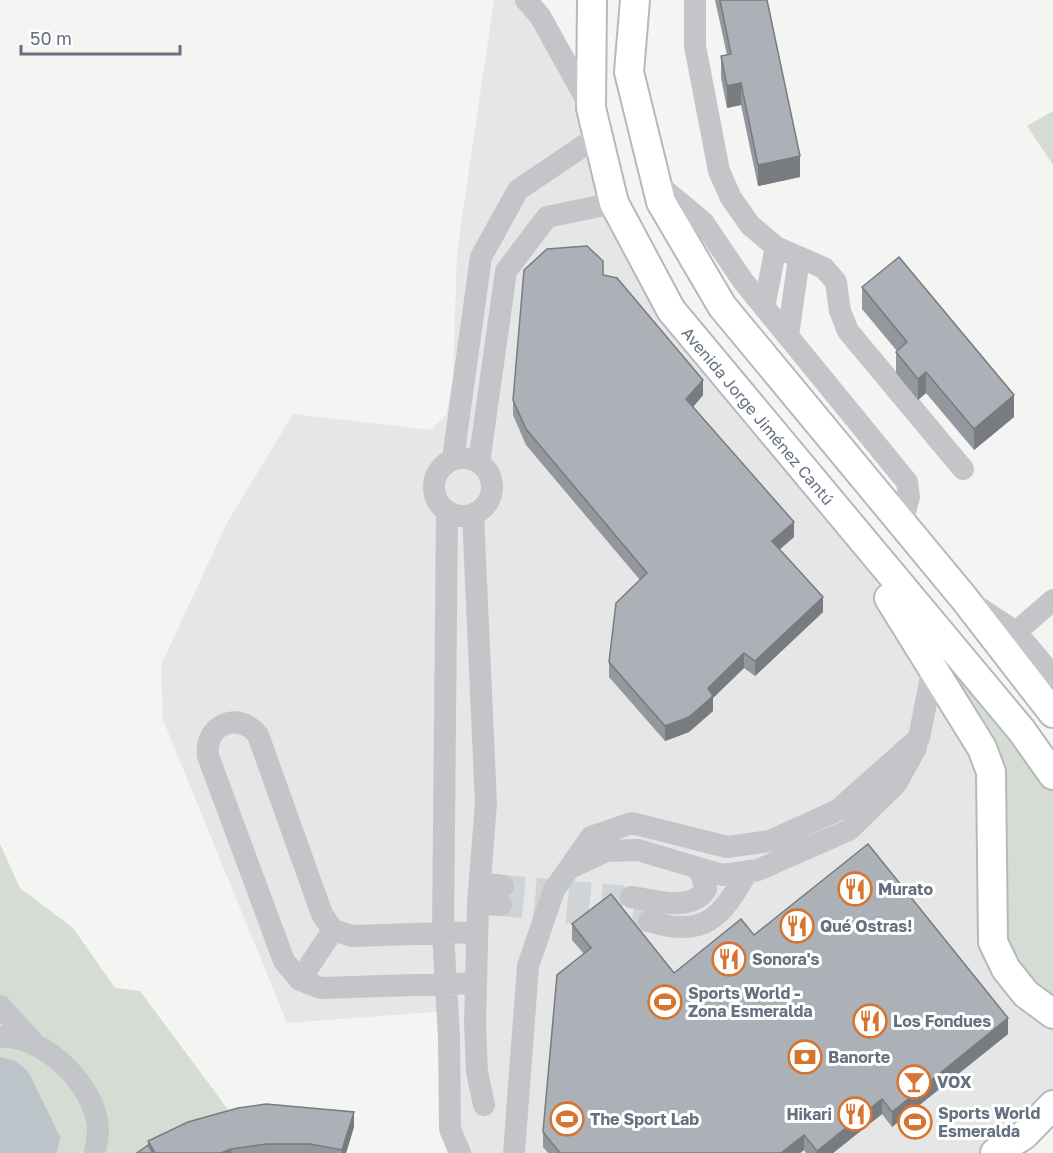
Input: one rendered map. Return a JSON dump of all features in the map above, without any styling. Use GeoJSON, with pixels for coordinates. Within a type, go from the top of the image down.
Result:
{"type":"FeatureCollection","features":[{"type":"Feature","properties":{"kind":"main road","name":"Avenida Jorge Jiménez Cantú"},"geometry":{"type":"LineString","coordinates":[[592,0],[591,108],[614,203],[671,310],[1022,731],[1053,775]]}},
{"type":"Feature","properties":{"kind":"main road"},"geometry":{"type":"LineString","coordinates":[[634,0],[629,72],[661,202],[722,306],[963,597],[1053,713]]}},
{"type":"Feature","properties":{"kind":"main road"},"geometry":{"type":"LineString","coordinates":[[833,507],[982,748],[991,772],[993,942],[1006,969],[1026,994],[1053,1014]]}},
{"type":"Feature","properties":{"kind":"main road"},"geometry":{"type":"LineString","coordinates":[[995,1153],[1024,1135],[1053,1105]]}},
{"type":"Feature","properties":{"kind":"street"},"geometry":{"type":"LineString","coordinates":[[526,0],[540,16],[591,108]]}},
{"type":"Feature","properties":{"kind":"street"},"geometry":{"type":"LineString","coordinates":[[695,0],[695,46],[719,171],[731,198],[750,225],[776,247],[824,268],[836,282],[840,311],[848,331],[963,469]]}},
{"type":"Feature","properties":{"kind":"street"},"geometry":{"type":"LineString","coordinates":[[453,459],[481,257],[518,190],[598,136]]}},
{"type":"Feature","properties":{"kind":"street"},"geometry":{"type":"LineString","coordinates":[[656,183],[703,222],[764,307],[907,482],[909,497],[902,523]]}},
{"type":"Feature","properties":{"kind":"street"},"geometry":{"type":"LineString","coordinates":[[479,463],[506,271],[547,217],[614,203]]}},
{"type":"Feature","properties":{"kind":"street"},"geometry":{"type":"LineString","coordinates":[[764,307],[776,247]]}},
{"type":"Feature","properties":{"kind":"street"},"geometry":{"type":"LineString","coordinates":[[788,336],[799,258]]}},
{"type":"Feature","properties":{"kind":"street"},"geometry":{"type":"LineString","coordinates":[[453,459],[471,459],[479,463],[490,477],[491,495],[487,503],[473,514],[455,514],[447,511],[440,504],[434,488],[439,471],[453,459]]}},
{"type":"Feature","properties":{"kind":"street"},"geometry":{"type":"LineString","coordinates":[[447,511],[443,933],[449,1037],[450,1129],[460,1153]]}},
{"type":"Feature","properties":{"kind":"street"},"geometry":{"type":"LineString","coordinates":[[473,514],[486,804],[477,932],[476,983],[477,1072],[484,1105]]}},
{"type":"Feature","properties":{"kind":"street"},"geometry":{"type":"LineString","coordinates":[[963,597],[1016,632],[1053,676]]}},
{"type":"Feature","properties":{"kind":"street"},"geometry":{"type":"LineString","coordinates":[[1016,632],[1053,600]]}},
{"type":"Feature","properties":{"kind":"street"},"geometry":{"type":"LineString","coordinates":[[568,869],[606,850],[638,850],[722,875],[747,872],[758,870],[849,830],[896,784],[911,761],[919,738],[933,667]]}},
{"type":"Feature","properties":{"kind":"street"},"geometry":{"type":"LineString","coordinates":[[476,983],[321,988],[300,980],[284,961],[208,756],[207,745],[211,734],[220,727],[240,722],[251,726],[258,735],[322,914],[333,930],[352,936],[477,932]]}},
{"type":"Feature","properties":{"kind":"street"},"geometry":{"type":"LineString","coordinates":[[514,1153],[528,966],[554,890],[591,837],[632,823],[727,847],[770,841],[838,810],[919,738]]}},
{"type":"Feature","properties":{"kind":"street"},"geometry":{"type":"LineString","coordinates":[[631,897],[687,903],[701,898],[706,889],[699,868]]}},
{"type":"Feature","properties":{"kind":"street"},"geometry":{"type":"LineString","coordinates":[[649,921],[672,929],[700,926],[728,904],[747,872]]}},
{"type":"Feature","properties":{"kind":"street"},"geometry":{"type":"LineString","coordinates":[[480,893],[502,895]]}},
{"type":"Feature","properties":{"kind":"street"},"geometry":{"type":"LineString","coordinates":[[300,980],[333,930]]}},
{"type":"Feature","properties":{"kind":"street"},"geometry":{"type":"LineString","coordinates":[[0,1006],[34,1043],[56,1057],[77,1080],[92,1104],[107,1153]]}},
{"type":"Feature","properties":{"kind":"street"},"geometry":{"type":"LineString","coordinates":[[0,1037],[34,1043]]}},
{"type":"Feature","properties":{"kind":"street"},"geometry":{"type":"LineString","coordinates":[[95,1153],[98,1129]]}},
{"type":"Feature","properties":{"kind":"shaded area"},"geometry":{"type":"Polygon","coordinates":[[[494,0],[526,0],[540,16],[671,310],[833,507],[965,719],[1053,1014],[1053,1105],[995,1153],[460,1153],[447,1011],[287,1023],[163,720],[161,665],[227,523],[293,414],[431,430],[446,415],[453,376],[457,252],[494,0]]]}},
{"type":"Feature","properties":{"kind":"shaded area"},"geometry":{"type":"Polygon","coordinates":[[[1053,111],[1053,165],[1027,126],[1053,111]]]}},
{"type":"Feature","properties":{"kind":"shaded area"},"geometry":{"type":"Polygon","coordinates":[[[833,507],[1053,775],[1053,1014],[1006,969],[991,772],[965,719],[833,507]]]}},
{"type":"Feature","properties":{"kind":"shaded area"},"geometry":{"type":"Polygon","coordinates":[[[0,844],[20,888],[73,928],[115,988],[140,991],[238,1123],[155,1153],[107,1153],[99,1130],[95,1153],[0,1153],[0,844]]]}},
{"type":"Feature","properties":{"kind":"shaded area"},"geometry":{"type":"Polygon","coordinates":[[[0,1057],[16,1061],[29,1073],[60,1137],[57,1153],[0,1153],[0,1057]]]}},
{"type":"Feature","properties":{"kind":"building"},"geometry":{"type":"Polygon","coordinates":[[[720,0],[767,0],[800,156],[758,165],[741,83],[727,86],[721,56],[731,54],[720,0]]]}},
{"type":"Feature","properties":{"kind":"building"},"geometry":{"type":"Polygon","coordinates":[[[587,246],[603,261],[603,275],[617,278],[703,380],[686,399],[794,522],[772,541],[823,597],[755,661],[744,653],[708,688],[713,696],[689,717],[665,726],[609,662],[616,603],[647,573],[526,429],[513,400],[524,270],[547,249],[587,246]]]}},
{"type":"Feature","properties":{"kind":"building"},"geometry":{"type":"Polygon","coordinates":[[[899,257],[1014,395],[974,429],[926,372],[918,379],[896,352],[907,342],[862,287],[899,257]]]}},
{"type":"Feature","properties":{"kind":"building"},"geometry":{"type":"Polygon","coordinates":[[[868,844],[1008,1018],[892,1112],[882,1099],[817,1151],[804,1135],[781,1153],[560,1153],[543,1132],[557,975],[591,948],[572,924],[611,894],[674,973],[741,919],[754,935],[868,844]]]}},
{"type":"Feature","properties":{"kind":"building"},"geometry":{"type":"Polygon","coordinates":[[[266,1104],[354,1112],[342,1150],[310,1144],[267,1144],[231,1149],[221,1153],[155,1153],[148,1141],[188,1122],[238,1108],[266,1104]]]}},
{"type":"Feature","properties":{"kind":"building"},"geometry":{"type":"Polygon","coordinates":[[[148,1145],[153,1153],[137,1153],[148,1145]]]}},
{"type":"Feature","properties":{"kind":"tunnel"},"geometry":{"type":"LineString","coordinates":[[503,886],[631,897]]}},
{"type":"Feature","properties":{"kind":"tunnel"},"geometry":{"type":"LineString","coordinates":[[501,905],[649,921]]}},
{"type":"Feature","properties":{"kind":"place","name":"Murato"},"geometry":{"type":"Point","coordinates":[855,889]}},
{"type":"Feature","properties":{"kind":"place","name":"Qué Ostras!"},"geometry":{"type":"Point","coordinates":[797,926]}},
{"type":"Feature","properties":{"kind":"place","name":"Sonora's"},"geometry":{"type":"Point","coordinates":[729,959]}},
{"type":"Feature","properties":{"kind":"place","name":"Sports World - Zona Esmeralda"},"geometry":{"type":"Point","coordinates":[665,1002]}},
{"type":"Feature","properties":{"kind":"place","name":"Los Fondues"},"geometry":{"type":"Point","coordinates":[870,1021]}},
{"type":"Feature","properties":{"kind":"place","name":"Banorte"},"geometry":{"type":"Point","coordinates":[805,1057]}},
{"type":"Feature","properties":{"kind":"place","name":"VOX"},"geometry":{"type":"Point","coordinates":[914,1082]}},
{"type":"Feature","properties":{"kind":"place","name":"Hikari"},"geometry":{"type":"Point","coordinates":[855,1114]}},
{"type":"Feature","properties":{"kind":"place","name":"The Sport Lab"},"geometry":{"type":"Point","coordinates":[567,1119]}},
{"type":"Feature","properties":{"kind":"place","name":"Sports World Esmeralda"},"geometry":{"type":"Point","coordinates":[915,1122]}}]}
